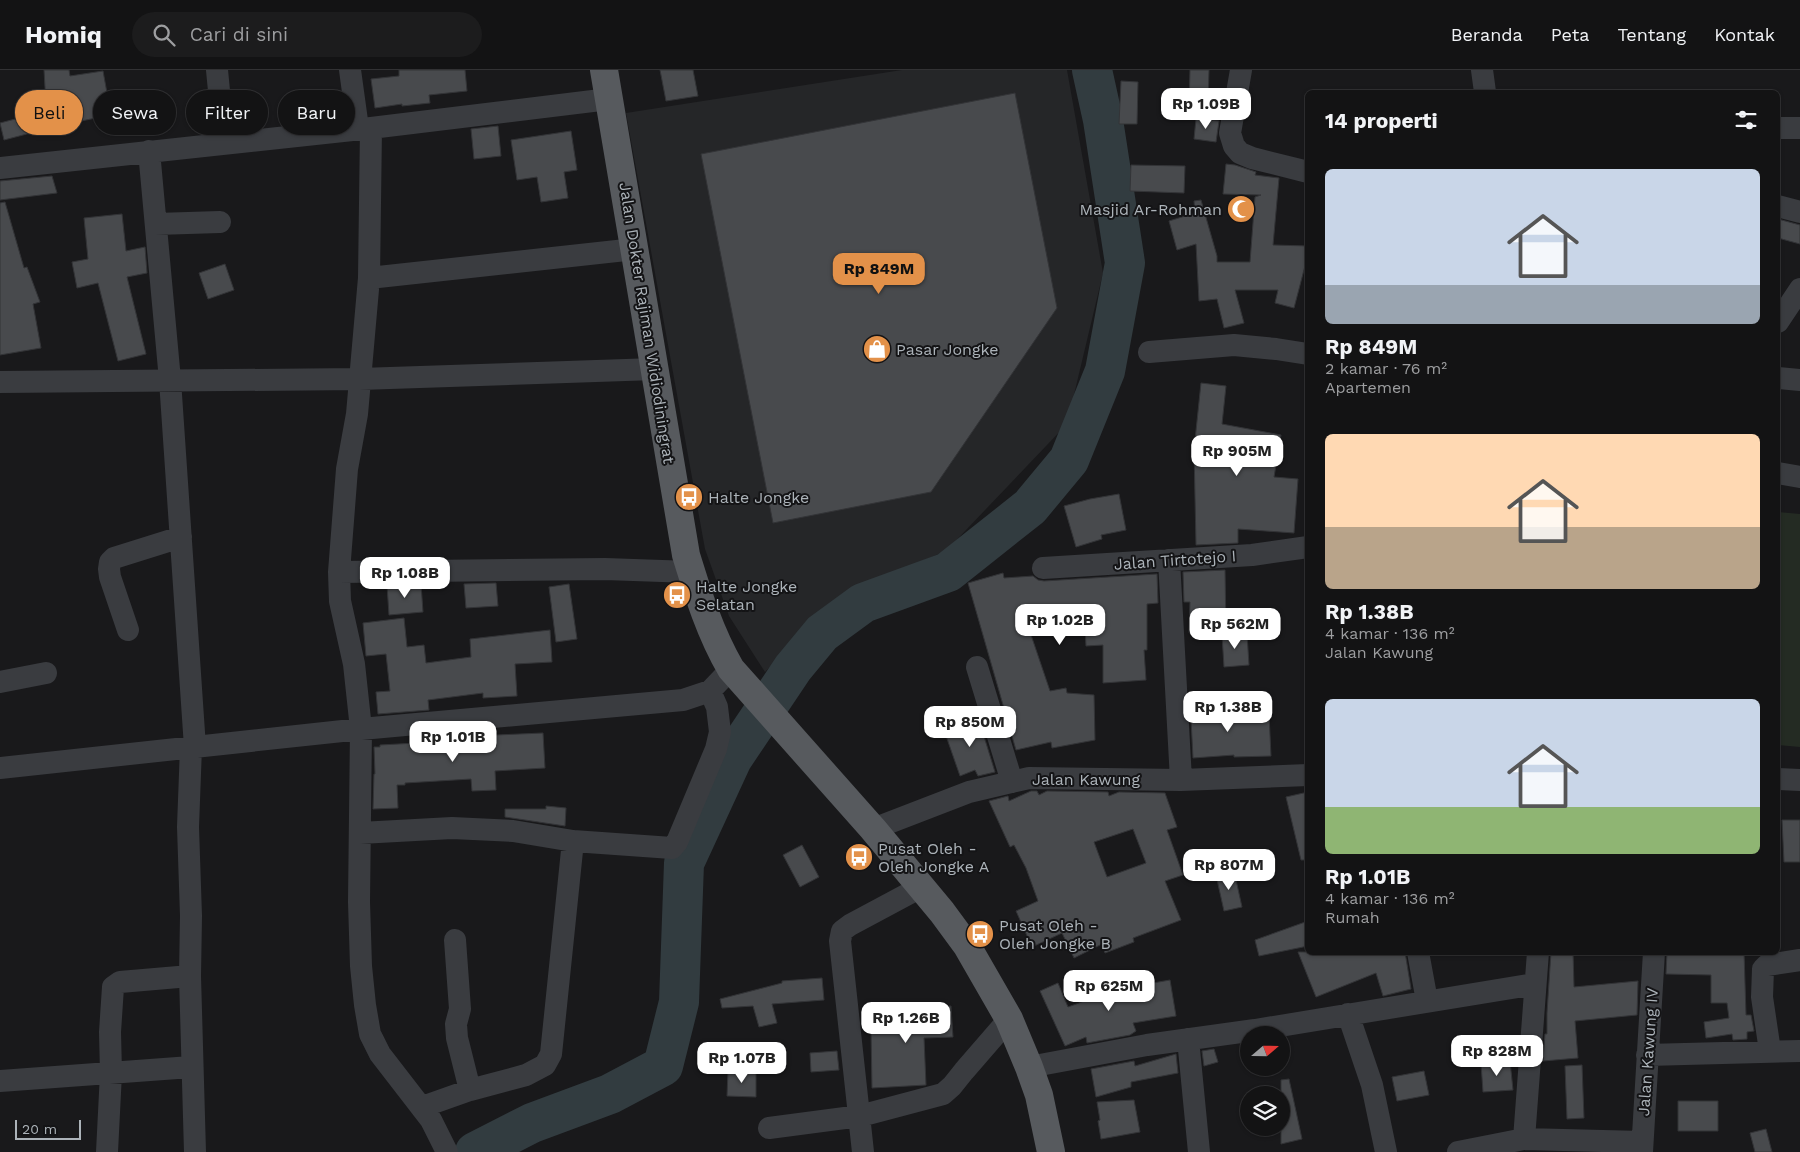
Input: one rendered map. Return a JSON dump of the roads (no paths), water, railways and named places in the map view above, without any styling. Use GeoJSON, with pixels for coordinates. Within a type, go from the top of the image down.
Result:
{"type":"FeatureCollection","features":[{"type":"Feature","properties":{"kind":"main road","name":"Jalan Dokter Rajiman Widiodiningrat"},"geometry":{"type":"LineString","coordinates":[[604,70],[686,555],[700,600],[717,644],[738,677],[873,829],[942,912],[967,946],[1009,1019],[1029,1067],[1041,1103],[1051,1152]]}},
{"type":"Feature","properties":{"kind":"street"},"geometry":{"type":"LineString","coordinates":[[217,70],[224,143]]}},
{"type":"Feature","properties":{"kind":"street"},"geometry":{"type":"LineString","coordinates":[[350,70],[365,128],[369,278],[357,414],[347,469],[339,572],[340,601],[354,664],[361,729],[359,902],[361,966],[370,1034],[380,1054],[422,1107],[436,1128],[447,1152]]}},
{"type":"Feature","properties":{"kind":"street"},"geometry":{"type":"LineString","coordinates":[[1241,70],[1230,132],[1234,146],[1240,152],[1252,158],[1305,171]]}},
{"type":"Feature","properties":{"kind":"street"},"geometry":{"type":"LineString","coordinates":[[1482,70],[1485,90]]}},
{"type":"Feature","properties":{"kind":"street"},"geometry":{"type":"LineString","coordinates":[[0,168],[365,128],[608,98]]}},
{"type":"Feature","properties":{"kind":"street"},"geometry":{"type":"LineString","coordinates":[[1780,128],[1800,128]]}},
{"type":"Feature","properties":{"kind":"street"},"geometry":{"type":"LineString","coordinates":[[149,151],[170,380],[193,747],[188,827],[191,916],[191,1067],[195,1152]]}},
{"type":"Feature","properties":{"kind":"street"},"geometry":{"type":"LineString","coordinates":[[1780,207],[1800,212]]}},
{"type":"Feature","properties":{"kind":"street"},"geometry":{"type":"LineString","coordinates":[[156,224],[220,222]]}},
{"type":"Feature","properties":{"kind":"street"},"geometry":{"type":"LineString","coordinates":[[369,278],[634,249]]}},
{"type":"Feature","properties":{"kind":"street"},"geometry":{"type":"LineString","coordinates":[[1780,319],[1800,290]]}},
{"type":"Feature","properties":{"kind":"street"},"geometry":{"type":"LineString","coordinates":[[1148,352],[1234,345],[1276,348],[1305,353]]}},
{"type":"Feature","properties":{"kind":"street"},"geometry":{"type":"LineString","coordinates":[[0,382],[360,379],[654,369]]}},
{"type":"Feature","properties":{"kind":"street"},"geometry":{"type":"LineString","coordinates":[[1780,378],[1800,380]]}},
{"type":"Feature","properties":{"kind":"street"},"geometry":{"type":"LineString","coordinates":[[1780,473],[1800,478]]}},
{"type":"Feature","properties":{"kind":"street"},"geometry":{"type":"LineString","coordinates":[[128,630],[110,577],[110,562],[114,558],[181,537]]}},
{"type":"Feature","properties":{"kind":"street","name":"Jalan Tirtotejo I"},"geometry":{"type":"LineString","coordinates":[[1043,568],[1252,554],[1305,547]]}},
{"type":"Feature","properties":{"kind":"street"},"geometry":{"type":"LineString","coordinates":[[1169,560],[1182,780]]}},
{"type":"Feature","properties":{"kind":"street"},"geometry":{"type":"LineString","coordinates":[[339,572],[605,570],[691,572]]}},
{"type":"Feature","properties":{"kind":"street"},"geometry":{"type":"LineString","coordinates":[[978,667],[1012,782]]}},
{"type":"Feature","properties":{"kind":"street"},"geometry":{"type":"LineString","coordinates":[[0,682],[46,673]]}},
{"type":"Feature","properties":{"kind":"street"},"geometry":{"type":"LineString","coordinates":[[0,768],[361,729],[683,700],[710,691],[738,677]]}},
{"type":"Feature","properties":{"kind":"street"},"geometry":{"type":"LineString","coordinates":[[360,833],[452,828],[513,831],[573,841],[672,848],[677,842],[716,749],[720,732],[717,707],[710,691]]}},
{"type":"Feature","properties":{"kind":"street","name":"Jalan Kawung"},"geometry":{"type":"LineString","coordinates":[[873,829],[969,792],[1029,778],[1182,780],[1305,775]]}},
{"type":"Feature","properties":{"kind":"street"},"geometry":{"type":"LineString","coordinates":[[1780,779],[1800,780]]}},
{"type":"Feature","properties":{"kind":"street"},"geometry":{"type":"LineString","coordinates":[[422,1107],[470,1090],[526,1075],[545,1065],[551,1054],[573,841]]}},
{"type":"Feature","properties":{"kind":"street"},"geometry":{"type":"LineString","coordinates":[[863,1152],[840,941],[842,931],[850,924],[921,887]]}},
{"type":"Feature","properties":{"kind":"street"},"geometry":{"type":"LineString","coordinates":[[455,940],[460,1009],[456,1024],[457,1038],[470,1090]]}},
{"type":"Feature","properties":{"kind":"street"},"geometry":{"type":"LineString","coordinates":[[1419,955],[1428,1001]]}},
{"type":"Feature","properties":{"kind":"street"},"geometry":{"type":"LineString","coordinates":[[1511,1145],[1536,984],[1538,955]]}},
{"type":"Feature","properties":{"kind":"street","name":"Jalan Kawung IV"},"geometry":{"type":"LineString","coordinates":[[1642,1147],[1654,955]]}},
{"type":"Feature","properties":{"kind":"street"},"geometry":{"type":"LineString","coordinates":[[1770,1051],[1762,997],[1763,969],[1767,965],[1800,960]]}},
{"type":"Feature","properties":{"kind":"street"},"geometry":{"type":"LineString","coordinates":[[107,1152],[113,987],[120,982],[190,976]]}},
{"type":"Feature","properties":{"kind":"street"},"geometry":{"type":"LineString","coordinates":[[1029,1067],[1088,1055],[1536,984]]}},
{"type":"Feature","properties":{"kind":"street"},"geometry":{"type":"LineString","coordinates":[[1348,1014],[1372,1085],[1386,1152]]}},
{"type":"Feature","properties":{"kind":"street"},"geometry":{"type":"LineString","coordinates":[[768,1128],[860,1116],[943,1094],[1009,1019]]}},
{"type":"Feature","properties":{"kind":"street"},"geometry":{"type":"LineString","coordinates":[[1188,1039],[1199,1152]]}},
{"type":"Feature","properties":{"kind":"street"},"geometry":{"type":"LineString","coordinates":[[1648,1055],[1800,1051]]}},
{"type":"Feature","properties":{"kind":"street"},"geometry":{"type":"LineString","coordinates":[[0,1081],[191,1067]]}},
{"type":"Feature","properties":{"kind":"street"},"geometry":{"type":"LineString","coordinates":[[1458,1152],[1511,1145],[1642,1147]]}},
{"type":"Feature","properties":{"kind":"waterway"},"geometry":{"type":"LineString","coordinates":[[475,1152],[532,1123],[610,1094],[663,1066],[679,1002],[684,863],[732,759],[793,668],[822,633],[863,603],[948,572],[1030,507],[1069,460],[1105,371],[1125,263],[1103,120],[1092,70]]}},
{"type":"Feature","properties":{"kind":"place","name":"Masjid Ar-Rohman"},"geometry":{"type":"Point","coordinates":[1241,209]}},
{"type":"Feature","properties":{"kind":"place","name":"Pasar Jongke"},"geometry":{"type":"Point","coordinates":[877,349]}},
{"type":"Feature","properties":{"kind":"place","name":"Halte Jongke"},"geometry":{"type":"Point","coordinates":[689,497]}},
{"type":"Feature","properties":{"kind":"place","name":"Halte Jongke Selatan"},"geometry":{"type":"Point","coordinates":[677,595]}},
{"type":"Feature","properties":{"kind":"place","name":"Pusat Oleh - Oleh Jongke A"},"geometry":{"type":"Point","coordinates":[859,857]}},
{"type":"Feature","properties":{"kind":"place","name":"Pusat Oleh - Oleh Jongke B"},"geometry":{"type":"Point","coordinates":[980,934]}}]}
